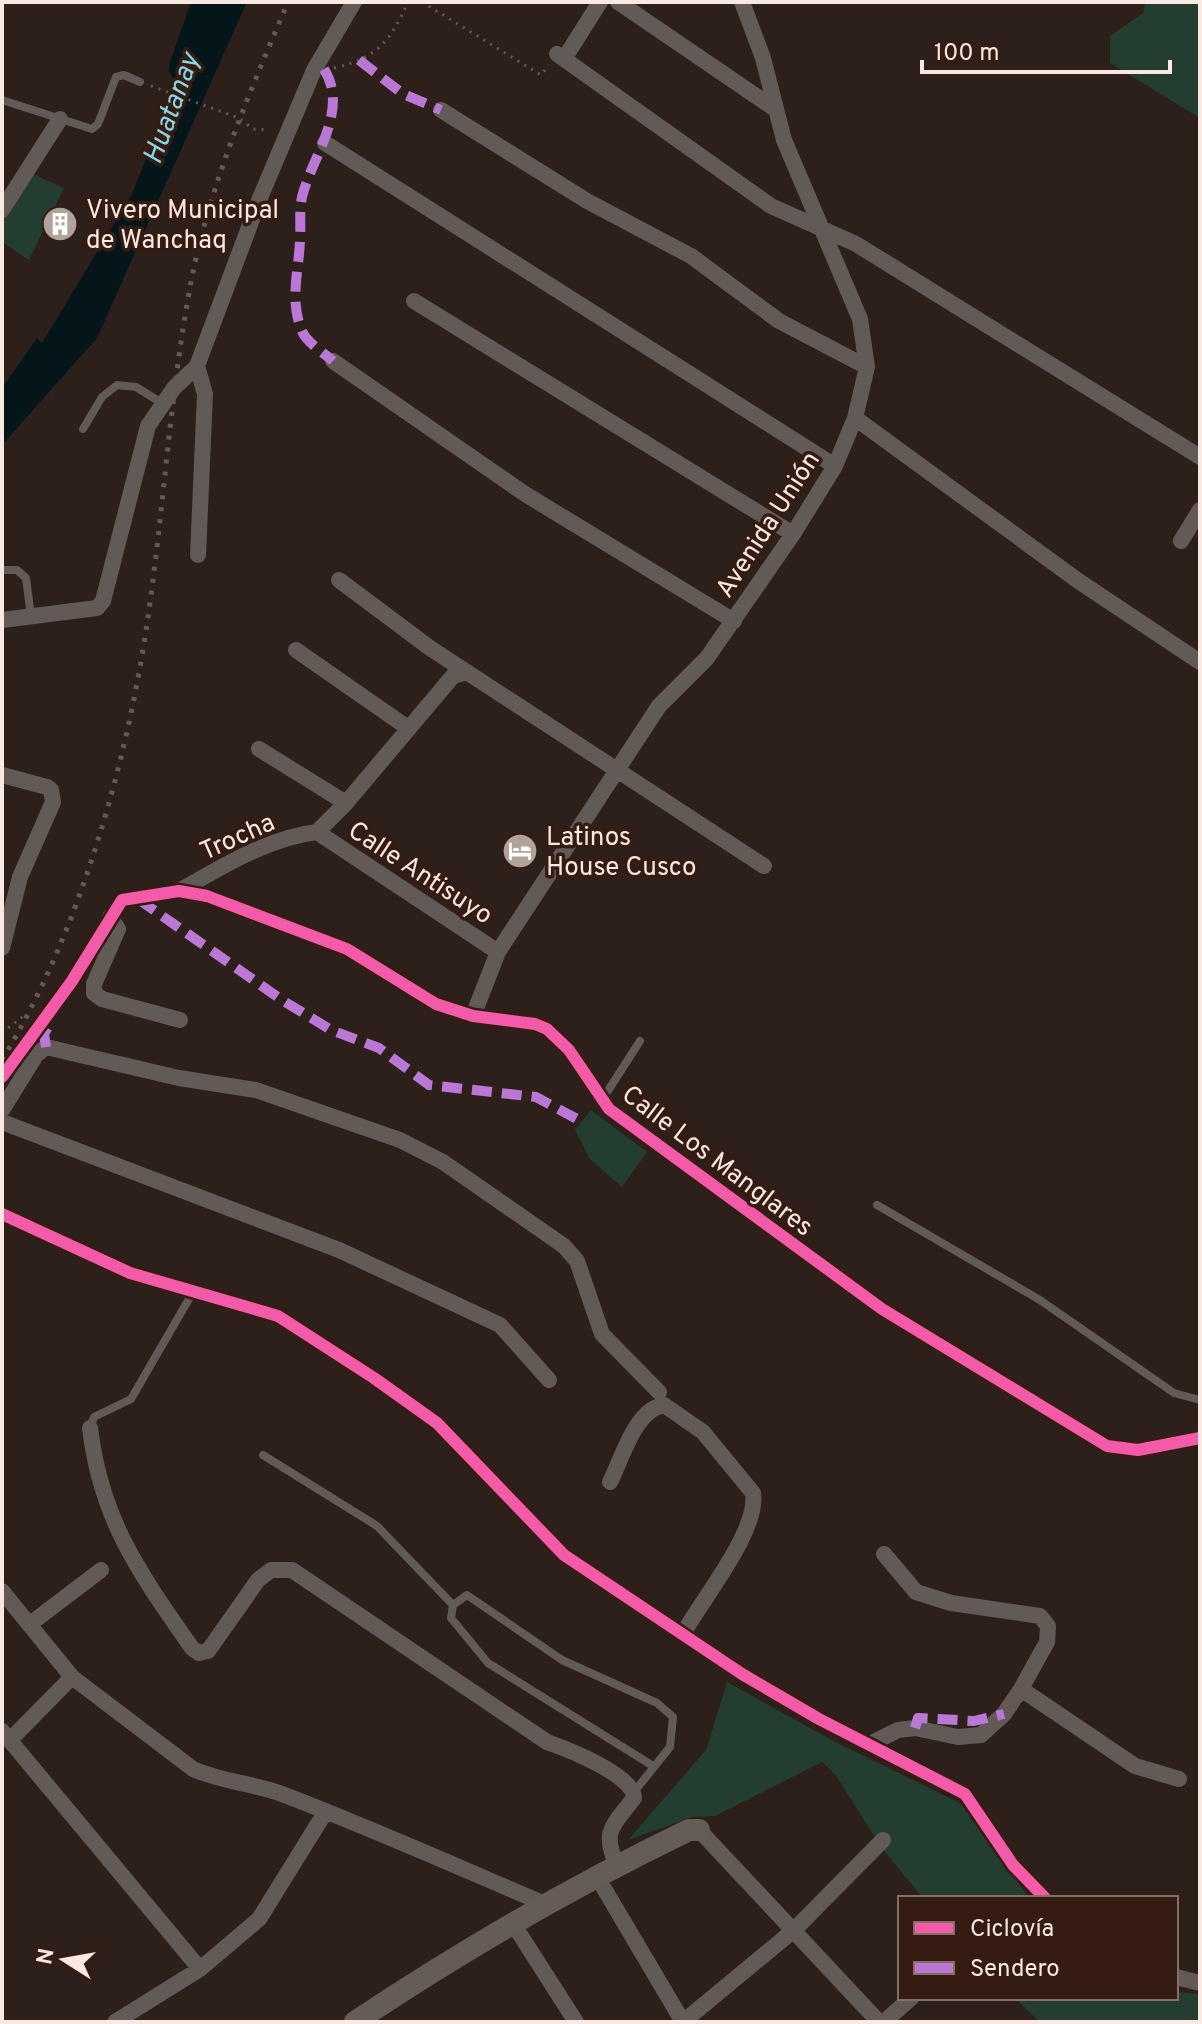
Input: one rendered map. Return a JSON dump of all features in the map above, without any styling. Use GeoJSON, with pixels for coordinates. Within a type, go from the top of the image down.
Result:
{"type":"FeatureCollection","features":[{"type":"Feature","properties":{"kind":"street"},"geometry":{"type":"LineString","coordinates":[[2,620],[97,608],[103,601],[143,440],[162,403],[197,366],[314,70],[354,2]]}},
{"type":"Feature","properties":{"kind":"street"},"geometry":{"type":"LineString","coordinates":[[600,2],[560,57],[771,206],[856,244],[1200,457]]}},
{"type":"Feature","properties":{"kind":"street"},"geometry":{"type":"LineString","coordinates":[[618,2],[775,109]]}},
{"type":"Feature","properties":{"kind":"street","name":"Avenida Unión"},"geometry":{"type":"LineString","coordinates":[[473,1016],[498,952],[659,706],[707,658],[793,534],[835,466],[855,418],[867,367],[860,319],[784,140],[742,6]]}},
{"type":"Feature","properties":{"kind":"street"},"geometry":{"type":"LineString","coordinates":[[441,110],[587,201],[691,256],[779,321],[867,367]]}},
{"type":"Feature","properties":{"kind":"street"},"geometry":{"type":"LineString","coordinates":[[2,210],[60,119]]}},
{"type":"Feature","properties":{"kind":"street"},"geometry":{"type":"LineString","coordinates":[[325,143],[835,466]]}},
{"type":"Feature","properties":{"kind":"street"},"geometry":{"type":"LineString","coordinates":[[414,301],[793,534]]}},
{"type":"Feature","properties":{"kind":"street"},"geometry":{"type":"LineString","coordinates":[[333,361],[525,494],[734,621]]}},
{"type":"Feature","properties":{"kind":"street"},"geometry":{"type":"LineString","coordinates":[[197,366],[205,394],[198,555]]}},
{"type":"Feature","properties":{"kind":"street"},"geometry":{"type":"LineString","coordinates":[[855,418],[1077,580],[1200,662]]}},
{"type":"Feature","properties":{"kind":"street"},"geometry":{"type":"LineString","coordinates":[[1181,541],[1200,510]]}},
{"type":"Feature","properties":{"kind":"street"},"geometry":{"type":"LineString","coordinates":[[339,580],[467,672],[764,866]]}},
{"type":"Feature","properties":{"kind":"street"},"geometry":{"type":"LineString","coordinates":[[296,650],[408,728]]}},
{"type":"Feature","properties":{"kind":"street"},"geometry":{"type":"LineString","coordinates":[[317,832],[346,803],[453,676],[467,672]]}},
{"type":"Feature","properties":{"kind":"street"},"geometry":{"type":"LineString","coordinates":[[259,749],[346,803]]}},
{"type":"Feature","properties":{"kind":"street"},"geometry":{"type":"LineString","coordinates":[[2,775],[47,787],[53,795],[20,877],[2,948]]}},
{"type":"Feature","properties":{"kind":"street","name":"Calle Antisuyo"},"geometry":{"type":"LineString","coordinates":[[317,832],[498,952]]}},
{"type":"Feature","properties":{"kind":"street","name":"Trocha"},"geometry":{"type":"LineString","coordinates":[[179,891],[256,850],[300,834],[317,832]]}},
{"type":"Feature","properties":{"kind":"street","name":"Calle Los Manglares"},"geometry":{"type":"LineString","coordinates":[[110,917],[122,900],[179,891],[207,896],[347,949],[436,1004],[473,1016],[535,1024],[547,1029],[569,1050],[601,1100],[882,1309],[1107,1446],[1138,1450],[1200,1438]]}},
{"type":"Feature","properties":{"kind":"street"},"geometry":{"type":"LineString","coordinates":[[2,1077],[72,981],[110,917],[118,929],[97,975],[94,993],[102,999],[180,1020]]}},
{"type":"Feature","properties":{"kind":"street"},"geometry":{"type":"LineString","coordinates":[[2,1110],[36,1055],[46,1047],[179,1078],[256,1090],[400,1140],[443,1162],[564,1246],[577,1261],[602,1334],[659,1392]]}},
{"type":"Feature","properties":{"kind":"street"},"geometry":{"type":"LineString","coordinates":[[2,1122],[339,1250],[500,1325],[549,1380]]}},
{"type":"Feature","properties":{"kind":"street"},"geometry":{"type":"LineString","coordinates":[[2,1214],[130,1273],[278,1316],[374,1378],[437,1423],[564,1555],[754,1682],[965,1794],[985,1819],[1013,1865],[1043,1896]]}},
{"type":"Feature","properties":{"kind":"street"},"geometry":{"type":"LineString","coordinates":[[610,1482],[643,1417],[656,1406],[664,1405],[703,1432],[753,1493],[752,1512],[733,1553],[683,1634]]}},
{"type":"Feature","properties":{"kind":"street"},"geometry":{"type":"LineString","coordinates":[[90,1428],[93,1457],[113,1526],[153,1593],[199,1653],[208,1651],[258,1580],[271,1570],[292,1570],[547,1742],[581,1754],[634,1792],[634,1798],[609,1831],[608,1844],[617,1865]]}},
{"type":"Feature","properties":{"kind":"street"},"geometry":{"type":"LineString","coordinates":[[870,1744],[898,1730],[915,1728],[958,1737],[981,1735],[995,1725],[1021,1689],[1047,1642],[1048,1626],[1040,1616],[951,1603],[916,1592],[884,1554]]}},
{"type":"Feature","properties":{"kind":"street"},"geometry":{"type":"LineString","coordinates":[[30,1624],[101,1570]]}},
{"type":"Feature","properties":{"kind":"street"},"geometry":{"type":"LineString","coordinates":[[2,1591],[72,1677],[193,1769],[212,1777],[261,1786],[545,1904]]}},
{"type":"Feature","properties":{"kind":"street"},"geometry":{"type":"LineString","coordinates":[[72,1677],[6,1735],[200,1969]]}},
{"type":"Feature","properties":{"kind":"street"},"geometry":{"type":"LineString","coordinates":[[1021,1689],[1135,1766],[1179,1779]]}},
{"type":"Feature","properties":{"kind":"street"},"geometry":{"type":"LineString","coordinates":[[115,2022],[200,1969],[259,1919],[326,1811]]}},
{"type":"Feature","properties":{"kind":"street"},"geometry":{"type":"LineString","coordinates":[[367,2019],[512,1922],[596,1875],[689,1830],[699,1830],[881,2022],[908,2000]]}},
{"type":"Feature","properties":{"kind":"street"},"geometry":{"type":"LineString","coordinates":[[596,1875],[683,2022],[794,1930],[883,1840]]}},
{"type":"Feature","properties":{"kind":"street"},"geometry":{"type":"LineString","coordinates":[[512,1922],[576,2022]]}},
{"type":"Feature","properties":{"kind":"street"},"geometry":{"type":"LineString","coordinates":[[1178,1978],[1200,1983]]}},
{"type":"Feature","properties":{"kind":"lane"},"geometry":{"type":"LineString","coordinates":[[2,100],[95,127],[116,77],[124,75],[140,82]]}},
{"type":"Feature","properties":{"kind":"lane"},"geometry":{"type":"LineString","coordinates":[[83,429],[102,397],[117,385],[136,387],[162,403]]}},
{"type":"Feature","properties":{"kind":"lane"},"geometry":{"type":"LineString","coordinates":[[2,570],[17,570],[26,578],[31,616]]}},
{"type":"Feature","properties":{"kind":"lane"},"geometry":{"type":"LineString","coordinates":[[601,1100],[640,1041]]}},
{"type":"Feature","properties":{"kind":"lane"},"geometry":{"type":"LineString","coordinates":[[877,1205],[1040,1300],[1174,1393],[1200,1400]]}},
{"type":"Feature","properties":{"kind":"lane"},"geometry":{"type":"LineString","coordinates":[[90,1428],[94,1417],[131,1399],[193,1292]]}},
{"type":"Feature","properties":{"kind":"lane"},"geometry":{"type":"LineString","coordinates":[[263,1455],[377,1526],[453,1605]]}},
{"type":"Feature","properties":{"kind":"lane"},"geometry":{"type":"LineString","coordinates":[[634,1792],[670,1747],[674,1735],[673,1717],[657,1703],[562,1660],[467,1595],[458,1598],[453,1605],[451,1618],[488,1663],[653,1766]]}},
{"type":"Feature","properties":{"kind":"path"},"geometry":{"type":"LineString","coordinates":[[314,70],[337,68],[376,54],[393,32],[408,2]]}},
{"type":"Feature","properties":{"kind":"path"},"geometry":{"type":"LineString","coordinates":[[422,2],[541,75],[560,57]]}},
{"type":"Feature","properties":{"kind":"path"},"geometry":{"type":"LineString","coordinates":[[140,82],[263,132],[296,117]]}},
{"type":"Feature","properties":{"kind":"green space"},"geometry":{"type":"Polygon","coordinates":[[[1145,2],[1200,2],[1200,118],[1110,63],[1110,36],[1143,13],[1145,2]]]}},
{"type":"Feature","properties":{"kind":"green space"},"geometry":{"type":"Polygon","coordinates":[[[26,171],[64,188],[29,260],[2,242],[2,222],[26,171]]]}},
{"type":"Feature","properties":{"kind":"green space"},"geometry":{"type":"Polygon","coordinates":[[[591,1110],[647,1152],[622,1187],[590,1159],[575,1130],[591,1110]]]}},
{"type":"Feature","properties":{"kind":"green space"},"geometry":{"type":"Polygon","coordinates":[[[727,1682],[835,1742],[960,1803],[1028,1896],[921,1896],[881,1847],[835,1774],[822,1762],[715,1816],[692,1817],[628,1840],[706,1750],[727,1682]]]}},
{"type":"Feature","properties":{"kind":"green space"},"geometry":{"type":"Polygon","coordinates":[[[1178,1992],[1200,1994],[1200,2022],[1040,2022],[1017,2000],[1178,2000],[1178,1992]]]}},
{"type":"Feature","properties":{"kind":"water"},"geometry":{"type":"Polygon","coordinates":[[[209,2],[247,2],[97,338],[2,445],[2,388],[37,338],[42,343],[132,194],[209,2]]]}},
{"type":"Feature","properties":{"kind":"waterway","name":"Huatanay"},"geometry":{"type":"LineString","coordinates":[[184,68],[207,2]]}},
{"type":"Feature","properties":{"kind":"railway"},"geometry":{"type":"LineString","coordinates":[[2,1060],[30,1010],[78,901],[114,783],[129,724],[149,610],[177,372],[197,255],[230,144],[288,2]]}},
{"type":"Feature","properties":{"kind":"marked path"},"geometry":{"type":"LineString","coordinates":[[359,60],[403,94],[441,110]]}},
{"type":"Feature","properties":{"kind":"marked path"},"geometry":{"type":"LineString","coordinates":[[324,69],[331,85],[331,117],[302,197],[295,297],[304,335],[333,361]]}},
{"type":"Feature","properties":{"kind":"marked path"},"geometry":{"type":"LineString","coordinates":[[138,899],[282,1000],[331,1030],[379,1048],[429,1085],[536,1097],[579,1120]]}},
{"type":"Feature","properties":{"kind":"marked path"},"geometry":{"type":"LineString","coordinates":[[46,1047],[44,1034],[51,1022]]}},
{"type":"Feature","properties":{"kind":"marked path"},"geometry":{"type":"LineString","coordinates":[[915,1728],[918,1718],[974,1721],[1004,1714]]}},
{"type":"Feature","properties":{"kind":"cycle path"},"geometry":{"type":"LineString","coordinates":[[2,1077],[72,981],[122,900],[179,891],[207,896],[347,949],[436,1004],[473,1016],[535,1024],[547,1029],[569,1050],[609,1109],[882,1309],[1107,1446],[1138,1450],[1200,1438]]}},
{"type":"Feature","properties":{"kind":"cycle path"},"geometry":{"type":"LineString","coordinates":[[2,1214],[130,1273],[278,1316],[374,1378],[437,1423],[564,1555],[742,1674],[819,1719],[965,1794],[1013,1865],[1043,1896]]}},
{"type":"Feature","properties":{"kind":"place","name":"Vivero Municipal de Wanchaq"},"geometry":{"type":"Point","coordinates":[60,224]}},
{"type":"Feature","properties":{"kind":"place","name":"Latinos House Cusco"},"geometry":{"type":"Point","coordinates":[520,851]}}]}
